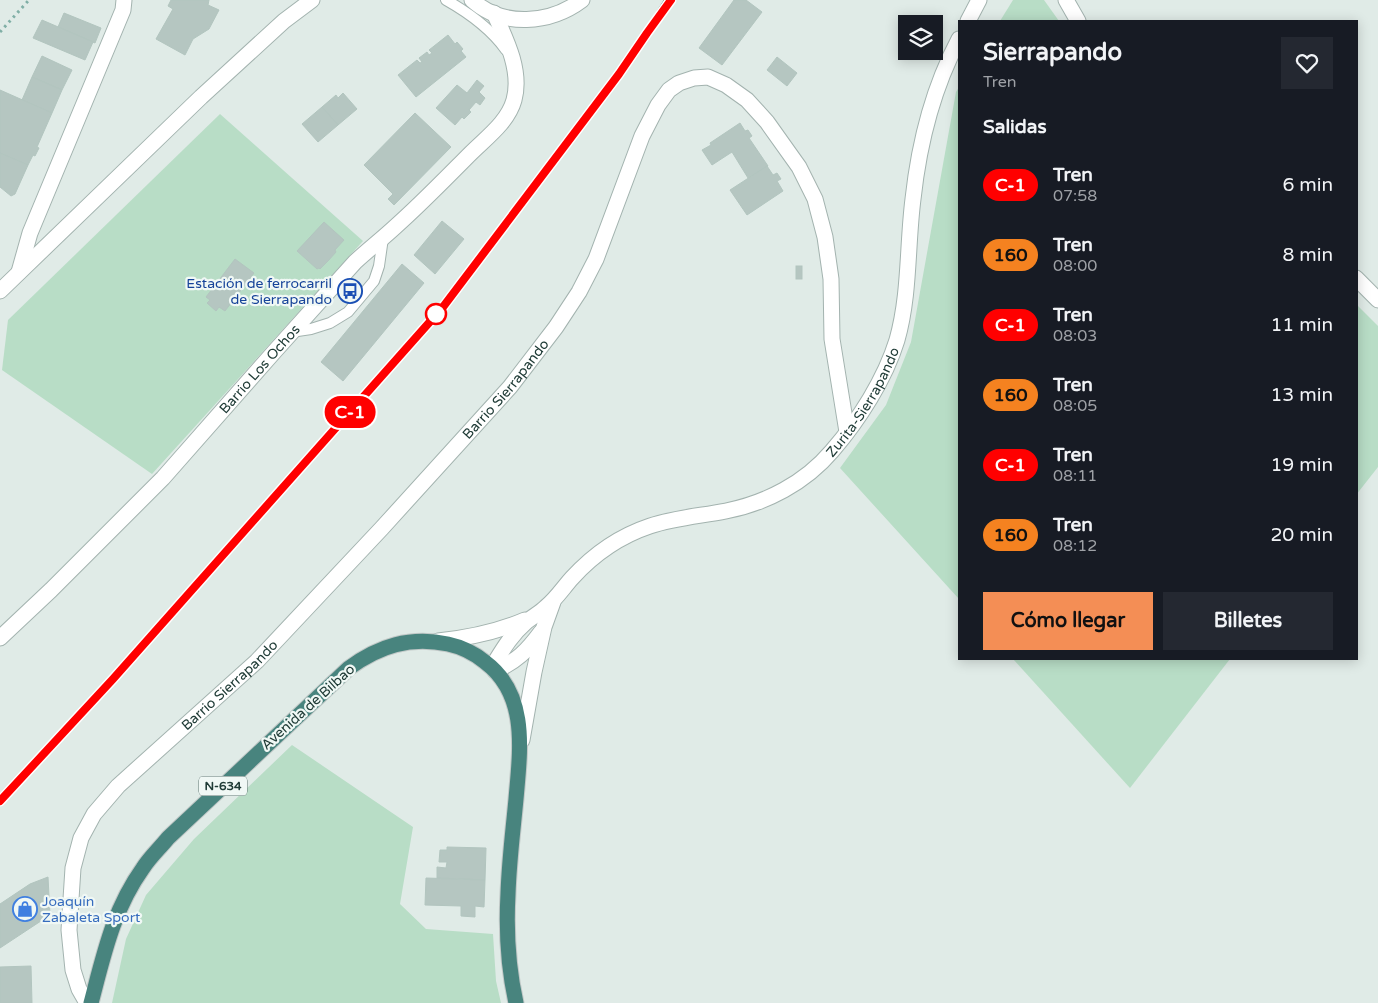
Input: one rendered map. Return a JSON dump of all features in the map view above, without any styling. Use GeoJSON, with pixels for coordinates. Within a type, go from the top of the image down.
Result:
{"type":"FeatureCollection","features":[{"type":"Feature","properties":{"kind":"highway","name":"Avenida de Bilbao"},"geometry":{"type":"LineString","coordinates":[[89,1003],[116,917],[144,866],[168,838],[349,668],[384,647],[408,642],[429,642],[458,647],[471,652],[494,669],[506,684],[515,703],[520,737],[520,757],[510,860],[507,922],[508,949],[516,1003]]}},
{"type":"Feature","properties":{"kind":"street"},"geometry":{"type":"LineString","coordinates":[[19,272],[30,233],[122,10],[124,0]]}},
{"type":"Feature","properties":{"kind":"street"},"geometry":{"type":"LineString","coordinates":[[0,291],[201,97],[284,20],[312,0]]}},
{"type":"Feature","properties":{"kind":"street"},"geometry":{"type":"LineString","coordinates":[[472,0],[494,13],[513,19],[533,20],[552,16],[570,9],[582,0]]}},
{"type":"Feature","properties":{"kind":"street"},"geometry":{"type":"LineString","coordinates":[[969,20],[979,0]]}},
{"type":"Feature","properties":{"kind":"street"},"geometry":{"type":"LineString","coordinates":[[1066,0],[1077,20]]}},
{"type":"Feature","properties":{"kind":"street","name":"Barrio Los Ochos"},"geometry":{"type":"LineString","coordinates":[[0,638],[164,478],[291,332],[355,262],[444,180],[500,124],[509,112],[516,89],[514,60],[494,13]]}},
{"type":"Feature","properties":{"kind":"street","name":"Zurita-Sierrapando"},"geometry":{"type":"LineString","coordinates":[[494,669],[507,643],[515,634],[550,604],[586,563],[617,541],[650,526],[728,511],[765,500],[802,479],[816,468],[832,452],[847,432],[874,392],[897,339],[907,283],[913,200],[921,150],[942,76],[958,41]]}},
{"type":"Feature","properties":{"kind":"street","name":"Barrio Sierrapando"},"geometry":{"type":"LineString","coordinates":[[89,1003],[79,989],[73,970],[69,930],[73,868],[81,838],[94,814],[118,786],[256,661],[382,528],[510,386],[556,327],[580,292],[596,259],[642,136],[658,105],[669,90],[679,83],[694,78],[708,77],[726,85],[747,100],[767,122],[799,167],[815,200],[825,237],[830,271],[832,339],[847,432]]}},
{"type":"Feature","properties":{"kind":"street"},"geometry":{"type":"LineString","coordinates":[[1358,280],[1378,300]]}},
{"type":"Feature","properties":{"kind":"street"},"geometry":{"type":"LineString","coordinates":[[520,757],[534,672],[550,604]]}},
{"type":"Feature","properties":{"kind":"street","name":"Zurita-Sierrapando"},"geometry":{"type":"LineString","coordinates":[[429,642],[465,638],[497,630],[521,621],[550,604]]}},
{"type":"Feature","properties":{"kind":"street"},"geometry":{"type":"LineString","coordinates":[[494,669],[508,665],[526,652],[544,627]]}},
{"type":"Feature","properties":{"kind":"lane"},"geometry":{"type":"LineString","coordinates":[[446,0],[477,20],[502,44],[514,60]]}},
{"type":"Feature","properties":{"kind":"lane"},"geometry":{"type":"LineString","coordinates":[[291,332],[330,323],[348,312],[374,281],[379,266],[383,238]]}},
{"type":"Feature","properties":{"kind":"path"},"geometry":{"type":"LineString","coordinates":[[0,32],[30,0]]}},
{"type":"Feature","properties":{"kind":"green space"},"geometry":{"type":"Polygon","coordinates":[[[1013,0],[1044,0],[1058,20],[1001,20],[1013,0]]]}},
{"type":"Feature","properties":{"kind":"green space"},"geometry":{"type":"Polygon","coordinates":[[[958,89],[958,598],[840,468],[886,405],[911,342],[958,89]]]}},
{"type":"Feature","properties":{"kind":"green space"},"geometry":{"type":"Polygon","coordinates":[[[220,114],[363,241],[152,474],[2,370],[8,320],[220,114]]]}},
{"type":"Feature","properties":{"kind":"green space"},"geometry":{"type":"Polygon","coordinates":[[[1358,306],[1378,326],[1378,467],[1358,492],[1358,306]]]}},
{"type":"Feature","properties":{"kind":"green space"},"geometry":{"type":"Polygon","coordinates":[[[1014,660],[1229,660],[1130,788],[1014,660]]]}},
{"type":"Feature","properties":{"kind":"green space"},"geometry":{"type":"Polygon","coordinates":[[[292,745],[413,827],[400,904],[426,929],[493,934],[496,981],[501,1003],[112,1003],[126,939],[146,895],[194,839],[292,745]]]}},
{"type":"Feature","properties":{"kind":"building"},"geometry":{"type":"Polygon","coordinates":[[[171,0],[209,0],[208,5],[219,10],[209,29],[193,39],[185,55],[156,39],[173,9],[168,6],[171,0]]]}},
{"type":"Feature","properties":{"kind":"building"},"geometry":{"type":"Polygon","coordinates":[[[734,0],[746,0],[762,12],[722,65],[699,48],[734,0]]]}},
{"type":"Feature","properties":{"kind":"building"},"geometry":{"type":"Polygon","coordinates":[[[64,13],[101,28],[95,43],[58,27],[64,13]]]}},
{"type":"Feature","properties":{"kind":"building"},"geometry":{"type":"Polygon","coordinates":[[[42,20],[93,42],[85,60],[33,38],[42,20]]]}},
{"type":"Feature","properties":{"kind":"building"},"geometry":{"type":"Polygon","coordinates":[[[448,35],[455,44],[457,42],[463,49],[461,51],[466,57],[416,97],[398,75],[417,60],[420,63],[422,62],[419,58],[427,52],[429,55],[432,53],[429,50],[448,35]]]}},
{"type":"Feature","properties":{"kind":"building"},"geometry":{"type":"Polygon","coordinates":[[[42,56],[72,70],[62,90],[32,77],[42,56]]]}},
{"type":"Feature","properties":{"kind":"building"},"geometry":{"type":"Polygon","coordinates":[[[777,57],[797,73],[787,86],[767,70],[777,57]]]}},
{"type":"Feature","properties":{"kind":"building"},"geometry":{"type":"Polygon","coordinates":[[[32,77],[62,90],[52,113],[22,100],[32,77]]]}},
{"type":"Feature","properties":{"kind":"building"},"geometry":{"type":"Polygon","coordinates":[[[477,80],[484,86],[479,92],[485,98],[480,105],[476,102],[469,110],[471,112],[464,119],[462,117],[455,125],[436,108],[457,85],[467,93],[477,80]]]}},
{"type":"Feature","properties":{"kind":"building"},"geometry":{"type":"Polygon","coordinates":[[[0,90],[52,113],[37,147],[39,148],[28,165],[0,153],[0,90]]]}},
{"type":"Feature","properties":{"kind":"building"},"geometry":{"type":"Polygon","coordinates":[[[343,93],[357,109],[338,125],[322,107],[336,95],[338,98],[343,93]]]}},
{"type":"Feature","properties":{"kind":"building"},"geometry":{"type":"Polygon","coordinates":[[[322,107],[338,125],[318,142],[302,124],[322,107]]]}},
{"type":"Feature","properties":{"kind":"building"},"geometry":{"type":"Polygon","coordinates":[[[415,113],[451,147],[394,205],[388,199],[393,194],[364,165],[415,113]]]}},
{"type":"Feature","properties":{"kind":"building"},"geometry":{"type":"Polygon","coordinates":[[[740,123],[745,131],[748,130],[752,136],[749,138],[768,166],[748,178],[732,152],[712,165],[702,150],[740,123]]]}},
{"type":"Feature","properties":{"kind":"building"},"geometry":{"type":"Polygon","coordinates":[[[0,153],[28,165],[15,194],[11,196],[0,187],[0,153]]]}},
{"type":"Feature","properties":{"kind":"building"},"geometry":{"type":"Polygon","coordinates":[[[767,166],[773,175],[777,173],[781,179],[777,181],[783,191],[747,215],[730,190],[767,166]]]}},
{"type":"Feature","properties":{"kind":"building"},"geometry":{"type":"Polygon","coordinates":[[[442,221],[464,239],[435,274],[414,255],[442,221]]]}},
{"type":"Feature","properties":{"kind":"building"},"geometry":{"type":"Polygon","coordinates":[[[324,222],[344,240],[328,261],[320,269],[317,269],[297,251],[324,222]]]}},
{"type":"Feature","properties":{"kind":"building"},"geometry":{"type":"Polygon","coordinates":[[[235,259],[254,273],[225,311],[219,307],[216,311],[207,303],[210,300],[206,297],[235,259]]]}},
{"type":"Feature","properties":{"kind":"building"},"geometry":{"type":"Polygon","coordinates":[[[402,264],[424,283],[343,381],[321,362],[402,264]]]}},
{"type":"Feature","properties":{"kind":"building"},"geometry":{"type":"Polygon","coordinates":[[[796,266],[802,266],[802,279],[796,279],[796,266]]]}},
{"type":"Feature","properties":{"kind":"building"},"geometry":{"type":"Polygon","coordinates":[[[447,847],[486,848],[485,880],[437,878],[437,867],[446,868],[447,862],[439,862],[440,850],[447,850],[447,847]]]}},
{"type":"Feature","properties":{"kind":"building","name":"Joaquín Zabaleta Sport"},"geometry":{"type":"Polygon","coordinates":[[[48,877],[50,915],[0,948],[0,904],[30,884],[48,877]]]}},
{"type":"Feature","properties":{"kind":"building"},"geometry":{"type":"Polygon","coordinates":[[[426,878],[485,880],[484,907],[475,906],[475,917],[461,916],[461,906],[425,905],[426,878]]]}},
{"type":"Feature","properties":{"kind":"building"},"geometry":{"type":"Polygon","coordinates":[[[31,966],[32,1003],[0,1003],[0,967],[31,966]]]}},
{"type":"Feature","properties":{"kind":"railway"},"geometry":{"type":"LineString","coordinates":[[0,801],[113,679],[443,307],[619,74],[667,0]]}},
{"type":"Feature","properties":{"kind":"train","name":"C-1"},"geometry":{"type":"LineString","coordinates":[[0,801],[113,679],[443,307],[619,74],[671,0]]}},
{"type":"Feature","properties":{"kind":"place","name":"Estación de ferrocarril de Sierrapando"},"geometry":{"type":"Point","coordinates":[350,291]}},
{"type":"Feature","properties":{"kind":"place","name":"Joaquín Zabaleta Sport"},"geometry":{"type":"Point","coordinates":[25,909]}}]}
